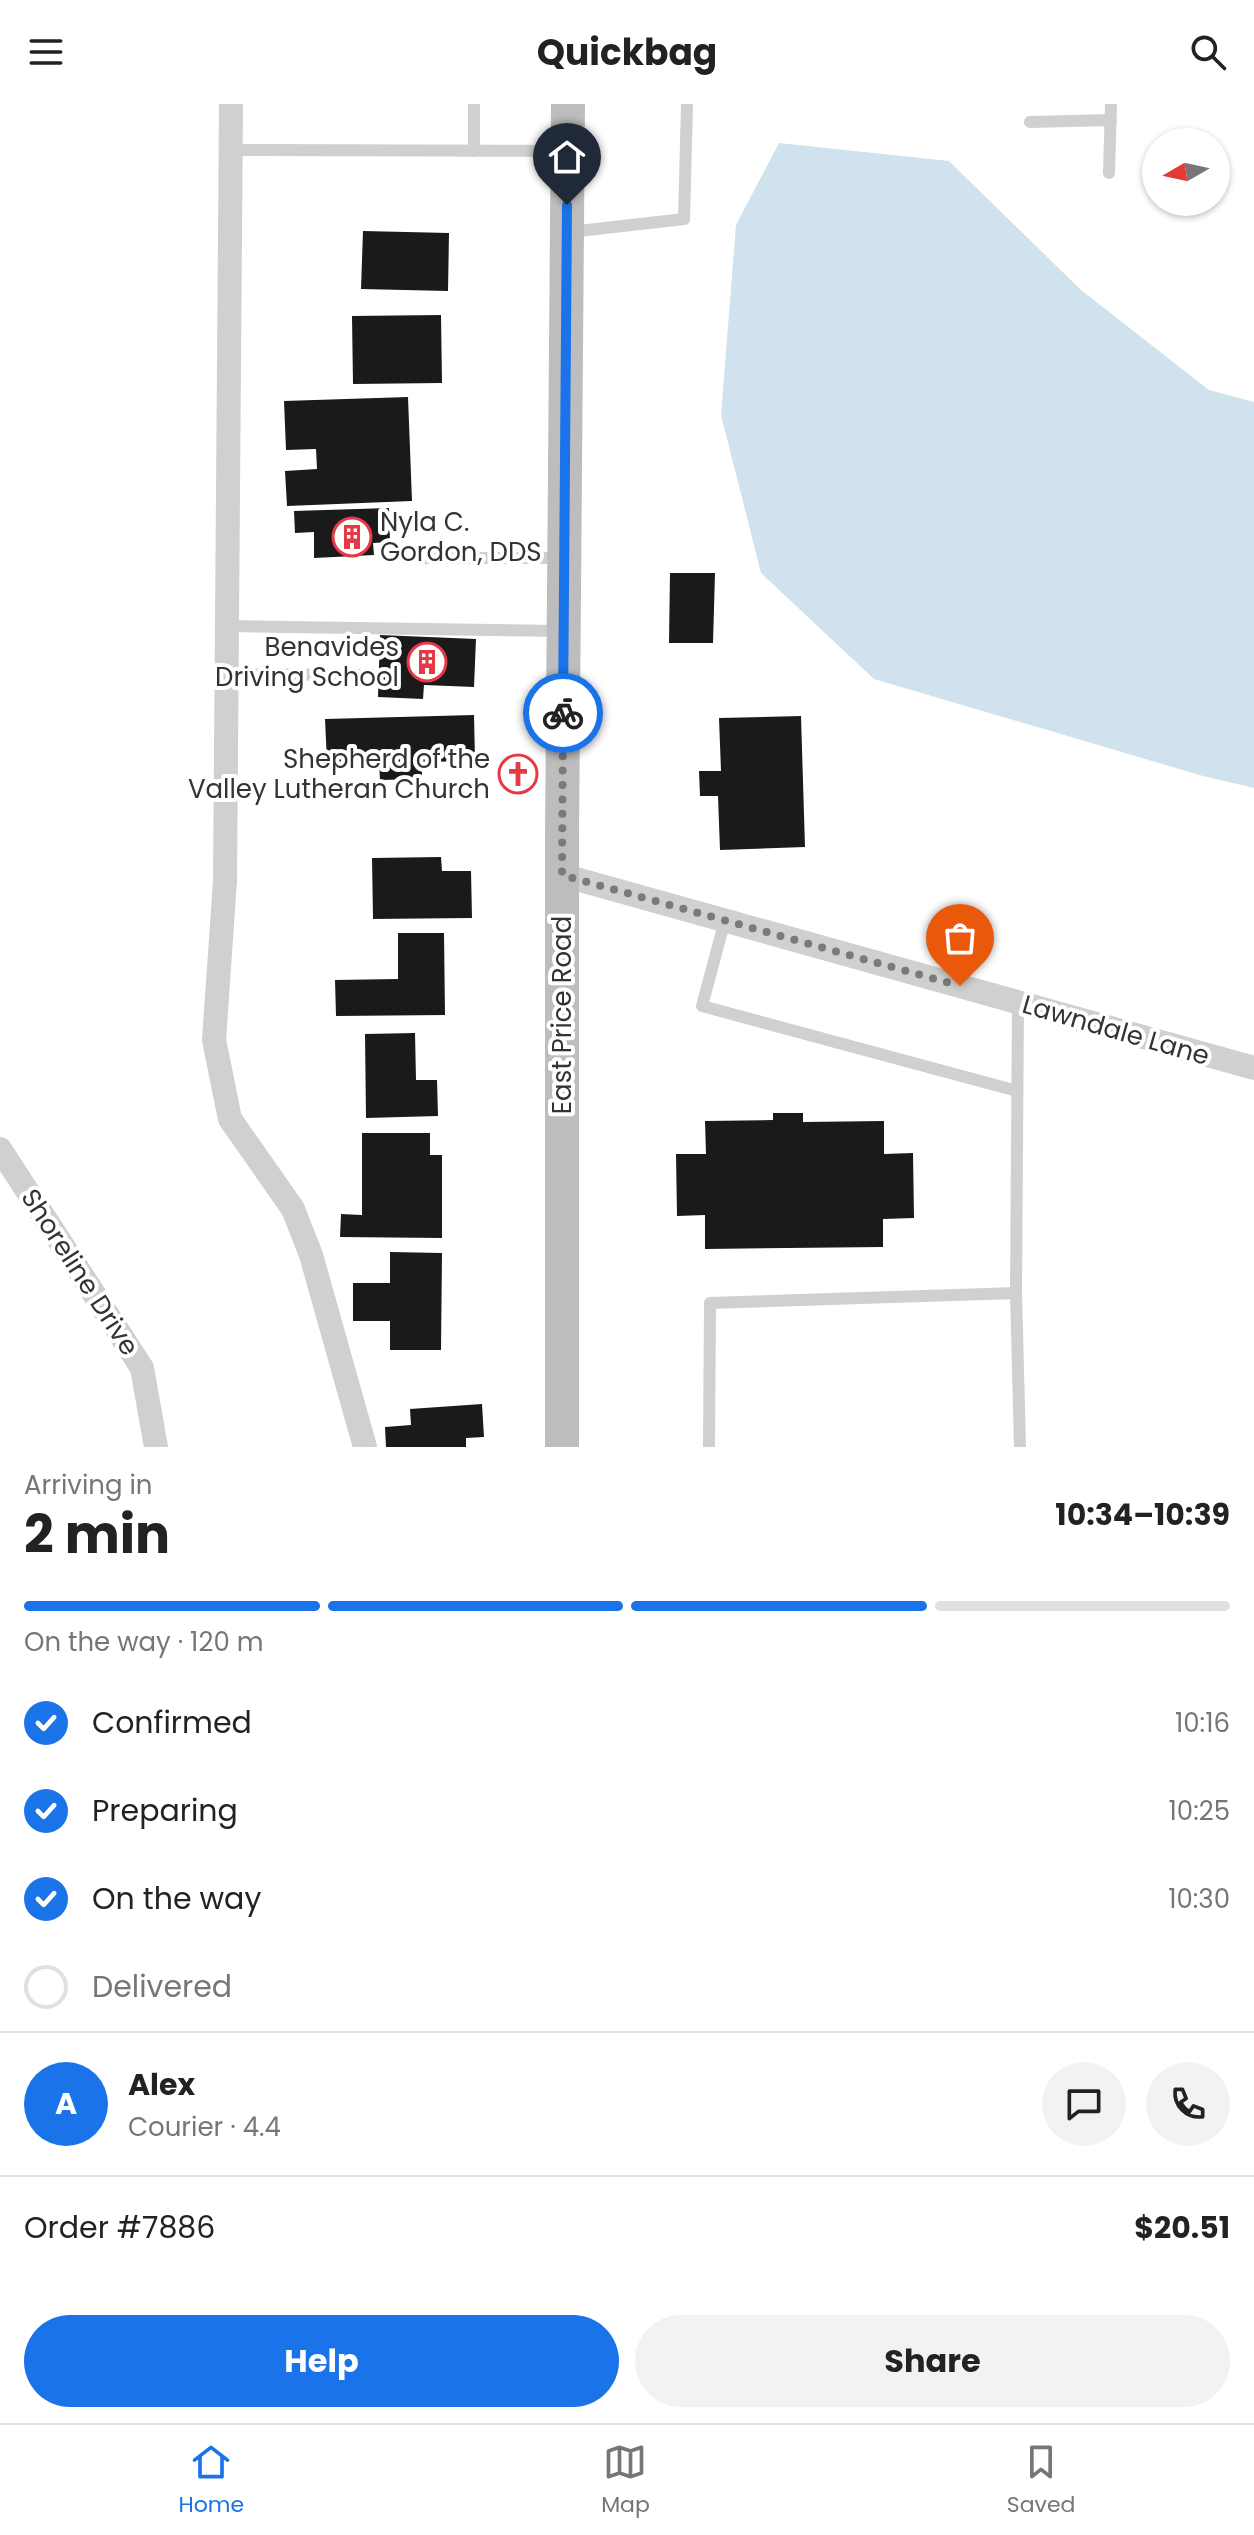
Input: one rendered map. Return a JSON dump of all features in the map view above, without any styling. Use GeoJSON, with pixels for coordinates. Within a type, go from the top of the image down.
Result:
{"type":"FeatureCollection","features":[{"type":"Feature","properties":{"kind":"main road","name":"East Price Road"},"geometry":{"type":"LineString","coordinates":[[562,1447],[562,875],[568,104]]}},
{"type":"Feature","properties":{"kind":"street"},"geometry":{"type":"LineString","coordinates":[[231,104],[225,881],[214,1040],[219,1080],[230,1119],[293,1209],[311,1255],[365,1447]]}},
{"type":"Feature","properties":{"kind":"street","name":"Lawndale Lane"},"geometry":{"type":"LineString","coordinates":[[562,875],[1254,1068]]}},
{"type":"Feature","properties":{"kind":"street","name":"Shoreline Drive"},"geometry":{"type":"LineString","coordinates":[[0,1149],[142,1368],[156,1447]]}},
{"type":"Feature","properties":{"kind":"lane"},"geometry":{"type":"LineString","coordinates":[[474,104],[474,151]]}},
{"type":"Feature","properties":{"kind":"lane"},"geometry":{"type":"LineString","coordinates":[[567,232],[684,219],[687,104]]}},
{"type":"Feature","properties":{"kind":"lane"},"geometry":{"type":"LineString","coordinates":[[1109,173],[1111,104]]}},
{"type":"Feature","properties":{"kind":"lane"},"geometry":{"type":"LineString","coordinates":[[1030,122],[1111,120]]}},
{"type":"Feature","properties":{"kind":"lane"},"geometry":{"type":"LineString","coordinates":[[231,150],[568,151]]}},
{"type":"Feature","properties":{"kind":"lane"},"geometry":{"type":"LineString","coordinates":[[424,558],[564,558]]}},
{"type":"Feature","properties":{"kind":"lane"},"geometry":{"type":"LineString","coordinates":[[227,626],[564,631]]}},
{"type":"Feature","properties":{"kind":"lane"},"geometry":{"type":"LineString","coordinates":[[227,674],[360,675]]}},
{"type":"Feature","properties":{"kind":"lane"},"geometry":{"type":"LineString","coordinates":[[725,920],[702,1006],[1017,1091]]}},
{"type":"Feature","properties":{"kind":"lane"},"geometry":{"type":"LineString","coordinates":[[1018,1002],[1016,1293],[1020,1447]]}},
{"type":"Feature","properties":{"kind":"lane"},"geometry":{"type":"LineString","coordinates":[[709,1447],[710,1303],[1016,1293]]}},
{"type":"Feature","properties":{"kind":"water"},"geometry":{"type":"Polygon","coordinates":[[[779,143],[949,161],[1081,290],[1209,390],[1254,402],[1254,788],[1203,776],[874,679],[761,573],[721,415],[736,225],[779,143]]]}},
{"type":"Feature","properties":{"kind":"building"},"geometry":{"type":"Polygon","coordinates":[[[363,231],[449,233],[448,291],[361,289],[363,231]]]}},
{"type":"Feature","properties":{"kind":"building"},"geometry":{"type":"Polygon","coordinates":[[[441,315],[442,383],[353,384],[352,316],[441,315]]]}},
{"type":"Feature","properties":{"kind":"building"},"geometry":{"type":"Polygon","coordinates":[[[408,397],[412,501],[287,506],[285,471],[317,469],[316,449],[286,450],[284,401],[408,397]]]}},
{"type":"Feature","properties":{"kind":"building","name":"Nyla C. Gordon, DDS"},"geometry":{"type":"Polygon","coordinates":[[[389,508],[390,542],[373,543],[374,555],[314,558],[314,532],[295,533],[294,511],[389,508]]]}},
{"type":"Feature","properties":{"kind":"building"},"geometry":{"type":"Polygon","coordinates":[[[670,573],[715,573],[713,643],[669,643],[670,573]]]}},
{"type":"Feature","properties":{"kind":"building","name":"Benavides Driving School"},"geometry":{"type":"Polygon","coordinates":[[[380,635],[476,639],[474,687],[424,685],[423,699],[378,697],[380,635]]]}},
{"type":"Feature","properties":{"kind":"building"},"geometry":{"type":"Polygon","coordinates":[[[474,715],[475,761],[422,762],[422,779],[380,780],[379,761],[327,762],[325,719],[474,715]]]}},
{"type":"Feature","properties":{"kind":"building"},"geometry":{"type":"Polygon","coordinates":[[[801,716],[805,847],[720,850],[718,796],[700,796],[699,771],[721,771],[719,718],[801,716]]]}},
{"type":"Feature","properties":{"kind":"building"},"geometry":{"type":"Polygon","coordinates":[[[441,857],[442,871],[471,871],[472,918],[373,919],[372,858],[441,857]]]}},
{"type":"Feature","properties":{"kind":"building"},"geometry":{"type":"Polygon","coordinates":[[[398,933],[444,933],[445,1015],[336,1016],[335,980],[398,979],[398,933]]]}},
{"type":"Feature","properties":{"kind":"building"},"geometry":{"type":"Polygon","coordinates":[[[415,1033],[416,1080],[437,1080],[438,1116],[366,1118],[365,1034],[415,1033]]]}},
{"type":"Feature","properties":{"kind":"building"},"geometry":{"type":"Polygon","coordinates":[[[773,1113],[803,1113],[803,1122],[884,1121],[884,1154],[913,1153],[914,1218],[883,1219],[883,1247],[705,1249],[705,1215],[677,1216],[676,1154],[706,1154],[705,1121],[773,1120],[773,1113]]]}},
{"type":"Feature","properties":{"kind":"building"},"geometry":{"type":"Polygon","coordinates":[[[362,1133],[430,1133],[430,1155],[442,1155],[442,1238],[340,1237],[341,1214],[362,1215],[362,1133]]]}},
{"type":"Feature","properties":{"kind":"building"},"geometry":{"type":"Polygon","coordinates":[[[390,1252],[442,1253],[441,1350],[390,1350],[390,1321],[353,1321],[353,1283],[390,1283],[390,1252]]]}},
{"type":"Feature","properties":{"kind":"building"},"geometry":{"type":"Polygon","coordinates":[[[482,1404],[484,1437],[466,1438],[466,1447],[386,1447],[385,1427],[411,1425],[410,1409],[482,1404]]]}},
{"type":"Feature","properties":{"kind":"way so far"},"geometry":{"type":"LineString","coordinates":[[563,713],[562,875],[960,986]]}},
{"type":"Feature","properties":{"kind":"place","name":"Nyla C. Gordon, DDS"},"geometry":{"type":"Point","coordinates":[352,537]}},
{"type":"Feature","properties":{"kind":"place","name":"Benavides Driving School"},"geometry":{"type":"Point","coordinates":[427,662]}},
{"type":"Feature","properties":{"kind":"place","name":"Shepherd of the Valley Lutheran Church"},"geometry":{"type":"Point","coordinates":[518,774]}},
{"type":"Feature","properties":{"kind":"route"},"geometry":{"type":"LineString","coordinates":[[563,713],[567,205]]}}]}
